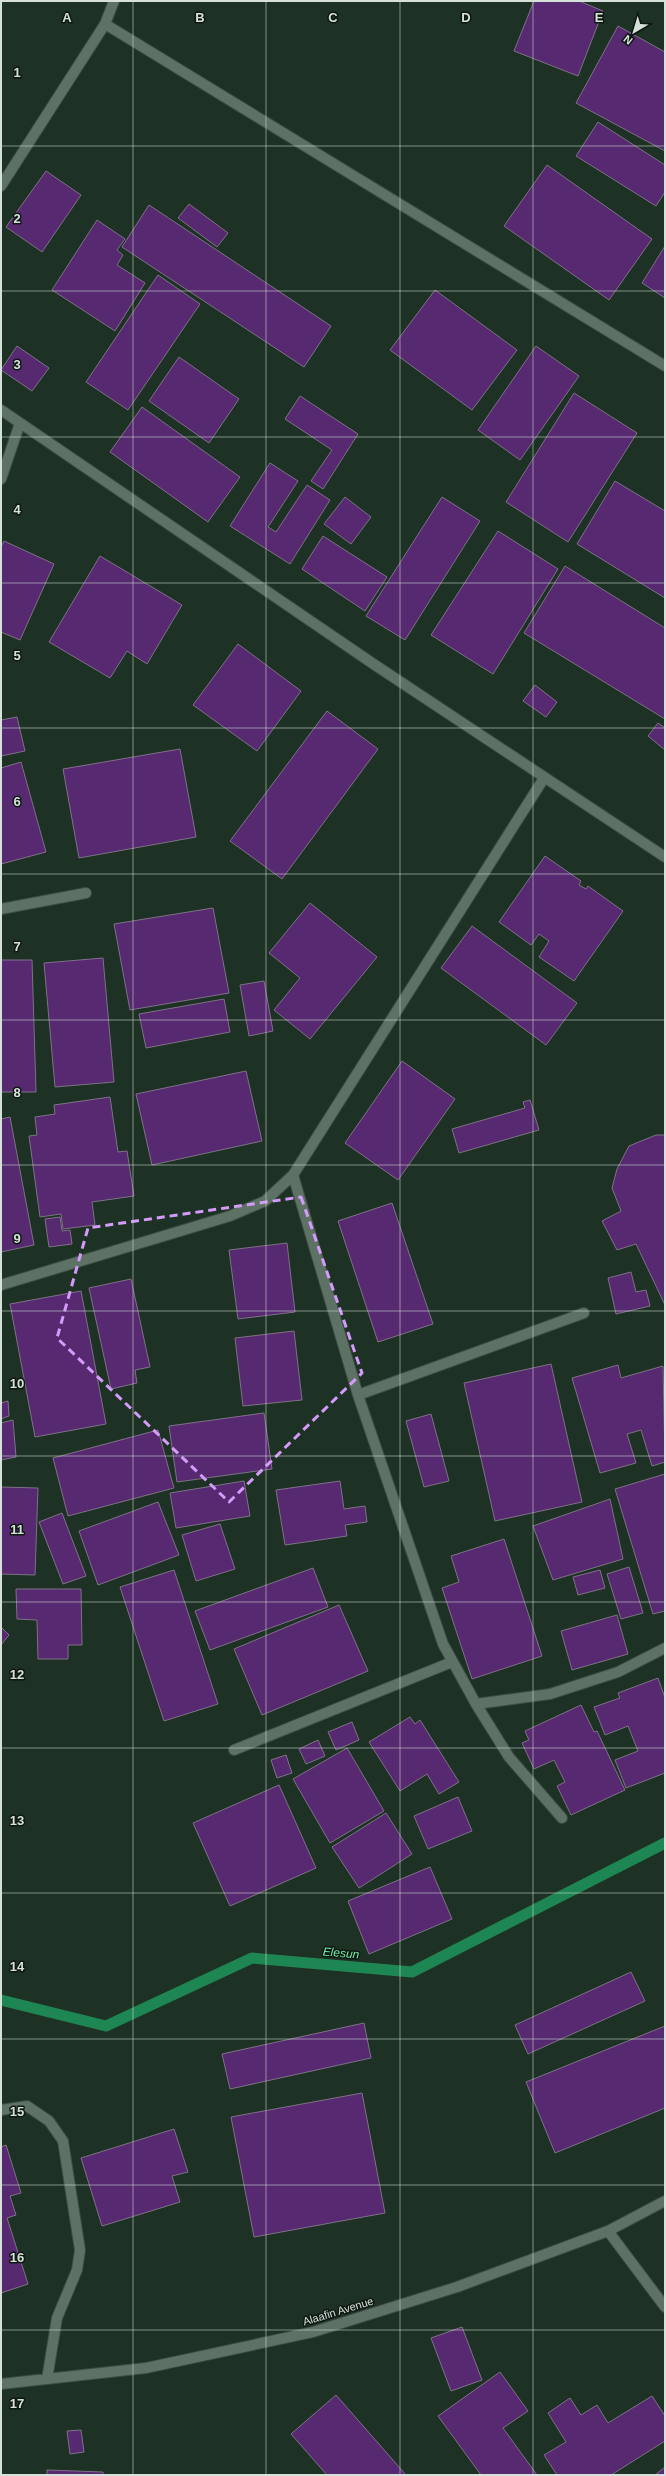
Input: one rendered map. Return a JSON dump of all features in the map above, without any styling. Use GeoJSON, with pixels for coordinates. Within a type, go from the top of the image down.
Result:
{"type":"FeatureCollection","features":[{"type":"Feature","properties":{"kind":"street"},"geometry":{"type":"LineString","coordinates":[[1,186],[105,24],[114,1]]}},
{"type":"Feature","properties":{"kind":"street"},"geometry":{"type":"LineString","coordinates":[[105,24],[665,366]]}},
{"type":"Feature","properties":{"kind":"street"},"geometry":{"type":"LineString","coordinates":[[1,410],[544,778],[612,820],[665,857]]}},
{"type":"Feature","properties":{"kind":"street"},"geometry":{"type":"LineString","coordinates":[[1,479],[20,423]]}},
{"type":"Feature","properties":{"kind":"street"},"geometry":{"type":"LineString","coordinates":[[1,1285],[230,1216],[265,1201],[293,1175],[544,778]]}},
{"type":"Feature","properties":{"kind":"street"},"geometry":{"type":"LineString","coordinates":[[1,909],[86,893]]}},
{"type":"Feature","properties":{"kind":"street"},"geometry":{"type":"LineString","coordinates":[[293,1175],[358,1395],[443,1644],[476,1704],[509,1757],[562,1818]]}},
{"type":"Feature","properties":{"kind":"street"},"geometry":{"type":"LineString","coordinates":[[358,1395],[584,1313]]}},
{"type":"Feature","properties":{"kind":"street"},"geometry":{"type":"LineString","coordinates":[[476,1704],[550,1694],[618,1672],[665,1648]]}},
{"type":"Feature","properties":{"kind":"street"},"geometry":{"type":"LineString","coordinates":[[234,1750],[452,1662]]}},
{"type":"Feature","properties":{"kind":"street"},"geometry":{"type":"LineString","coordinates":[[1,2110],[27,2106],[49,2121],[64,2141],[80,2250],[77,2270],[57,2318],[47,2379]]}},
{"type":"Feature","properties":{"kind":"street","name":"Alaafin Avenue"},"geometry":{"type":"LineString","coordinates":[[1,2384],[146,2368],[313,2332],[457,2287],[608,2231],[665,2201]]}},
{"type":"Feature","properties":{"kind":"street"},"geometry":{"type":"LineString","coordinates":[[608,2231],[665,2307]]}},
{"type":"Feature","properties":{"kind":"highlighted area"},"geometry":{"type":"Polygon","coordinates":[[[301,1197],[362,1373],[229,1502],[57,1338],[88,1228],[301,1197]]]}},
{"type":"Feature","properties":{"kind":"building"},"geometry":{"type":"Polygon","coordinates":[[[534,1],[579,1],[603,11],[578,76],[514,51],[534,1]]]}},
{"type":"Feature","properties":{"kind":"building"},"geometry":{"type":"Polygon","coordinates":[[[618,26],[665,52],[665,151],[576,103],[618,26]]]}},
{"type":"Feature","properties":{"kind":"building"},"geometry":{"type":"Polygon","coordinates":[[[598,122],[665,165],[665,192],[656,206],[576,156],[598,122]]]}},
{"type":"Feature","properties":{"kind":"building"},"geometry":{"type":"Polygon","coordinates":[[[547,165],[652,239],[609,300],[504,226],[547,165]]]}},
{"type":"Feature","properties":{"kind":"building"},"geometry":{"type":"Polygon","coordinates":[[[46,171],[81,195],[42,252],[6,227],[46,171]]]}},
{"type":"Feature","properties":{"kind":"building"},"geometry":{"type":"Polygon","coordinates":[[[189,204],[228,233],[217,247],[178,218],[189,204]]]}},
{"type":"Feature","properties":{"kind":"building"},"geometry":{"type":"Polygon","coordinates":[[[149,205],[331,326],[304,367],[122,247],[149,205]]]}},
{"type":"Feature","properties":{"kind":"building"},"geometry":{"type":"Polygon","coordinates":[[[97,220],[125,239],[117,250],[123,255],[117,265],[145,283],[115,331],[52,290],[97,220]]]}},
{"type":"Feature","properties":{"kind":"building"},"geometry":{"type":"Polygon","coordinates":[[[665,246],[665,298],[642,283],[665,246]]]}},
{"type":"Feature","properties":{"kind":"building"},"geometry":{"type":"Polygon","coordinates":[[[158,275],[200,304],[128,410],[86,382],[158,275]]]}},
{"type":"Feature","properties":{"kind":"building"},"geometry":{"type":"Polygon","coordinates":[[[435,290],[517,350],[472,410],[390,350],[435,290]]]}},
{"type":"Feature","properties":{"kind":"building"},"geometry":{"type":"Polygon","coordinates":[[[17,346],[49,368],[32,391],[1,370],[17,346]]]}},
{"type":"Feature","properties":{"kind":"building"},"geometry":{"type":"Polygon","coordinates":[[[536,346],[579,376],[520,460],[478,430],[536,346]]]}},
{"type":"Feature","properties":{"kind":"building"},"geometry":{"type":"Polygon","coordinates":[[[179,357],[239,399],[209,443],[149,401],[179,357]]]}},
{"type":"Feature","properties":{"kind":"building"},"geometry":{"type":"Polygon","coordinates":[[[574,393],[637,433],[568,542],[506,502],[574,393]]]}},
{"type":"Feature","properties":{"kind":"building"},"geometry":{"type":"Polygon","coordinates":[[[300,396],[358,434],[323,489],[311,481],[332,450],[285,419],[300,396]]]}},
{"type":"Feature","properties":{"kind":"building"},"geometry":{"type":"Polygon","coordinates":[[[142,407],[240,477],[208,522],[110,452],[142,407]]]}},
{"type":"Feature","properties":{"kind":"building"},"geometry":{"type":"Polygon","coordinates":[[[270,463],[298,481],[268,527],[276,532],[307,485],[330,500],[290,564],[230,526],[270,463]]]}},
{"type":"Feature","properties":{"kind":"building"},"geometry":{"type":"Polygon","coordinates":[[[615,481],[665,511],[665,598],[577,544],[615,481]]]}},
{"type":"Feature","properties":{"kind":"building"},"geometry":{"type":"Polygon","coordinates":[[[345,497],[371,517],[351,544],[324,524],[345,497]]]}},
{"type":"Feature","properties":{"kind":"building"},"geometry":{"type":"Polygon","coordinates":[[[442,497],[480,521],[405,640],[366,616],[442,497]]]}},
{"type":"Feature","properties":{"kind":"building"},"geometry":{"type":"Polygon","coordinates":[[[498,531],[558,569],[493,674],[431,635],[498,531]]]}},
{"type":"Feature","properties":{"kind":"building"},"geometry":{"type":"Polygon","coordinates":[[[323,536],[387,577],[365,611],[302,569],[323,536]]]}},
{"type":"Feature","properties":{"kind":"building"},"geometry":{"type":"Polygon","coordinates":[[[4,541],[54,564],[20,640],[1,632],[1,547],[4,541]]]}},
{"type":"Feature","properties":{"kind":"building"},"geometry":{"type":"Polygon","coordinates":[[[100,556],[182,605],[147,664],[127,651],[110,678],[49,642],[100,556]]]}},
{"type":"Feature","properties":{"kind":"building"},"geometry":{"type":"Polygon","coordinates":[[[565,566],[665,628],[665,719],[524,633],[565,566]]]}},
{"type":"Feature","properties":{"kind":"building"},"geometry":{"type":"Polygon","coordinates":[[[238,644],[301,691],[257,751],[193,705],[238,644]]]}},
{"type":"Feature","properties":{"kind":"building"},"geometry":{"type":"Polygon","coordinates":[[[535,685],[557,702],[546,717],[523,701],[535,685]]]}},
{"type":"Feature","properties":{"kind":"building"},"geometry":{"type":"Polygon","coordinates":[[[327,711],[378,749],[282,879],[230,841],[327,711]]]}},
{"type":"Feature","properties":{"kind":"building"},"geometry":{"type":"Polygon","coordinates":[[[17,717],[25,751],[1,756],[1,720],[17,717]]]}},
{"type":"Feature","properties":{"kind":"building"},"geometry":{"type":"Polygon","coordinates":[[[658,723],[665,728],[665,750],[648,736],[658,723]]]}},
{"type":"Feature","properties":{"kind":"building"},"geometry":{"type":"Polygon","coordinates":[[[180,749],[196,837],[79,858],[63,769],[180,749]]]}},
{"type":"Feature","properties":{"kind":"building"},"geometry":{"type":"Polygon","coordinates":[[[21,762],[46,852],[1,864],[1,768],[21,762]]]}},
{"type":"Feature","properties":{"kind":"building"},"geometry":{"type":"Polygon","coordinates":[[[545,856],[581,881],[579,885],[586,889],[588,886],[623,911],[574,981],[539,957],[549,941],[539,934],[531,945],[499,922],[545,856]]]}},
{"type":"Feature","properties":{"kind":"building"},"geometry":{"type":"Polygon","coordinates":[[[310,903],[377,957],[310,1039],[274,1010],[300,978],[269,953],[310,903]]]}},
{"type":"Feature","properties":{"kind":"building"},"geometry":{"type":"Polygon","coordinates":[[[213,908],[229,993],[130,1010],[114,924],[213,908]]]}},
{"type":"Feature","properties":{"kind":"building"},"geometry":{"type":"Polygon","coordinates":[[[472,926],[577,1003],[546,1045],[441,968],[472,926]]]}},
{"type":"Feature","properties":{"kind":"building"},"geometry":{"type":"Polygon","coordinates":[[[103,958],[114,1082],[55,1087],[44,963],[103,958]]]}},
{"type":"Feature","properties":{"kind":"building"},"geometry":{"type":"Polygon","coordinates":[[[1,960],[32,960],[36,1092],[1,1092],[1,960]]]}},
{"type":"Feature","properties":{"kind":"building"},"geometry":{"type":"Polygon","coordinates":[[[264,981],[273,1031],[249,1036],[240,985],[264,981]]]}},
{"type":"Feature","properties":{"kind":"building"},"geometry":{"type":"Polygon","coordinates":[[[224,999],[230,1032],[146,1048],[139,1014],[224,999]]]}},
{"type":"Feature","properties":{"kind":"building"},"geometry":{"type":"Polygon","coordinates":[[[402,1061],[455,1099],[398,1180],[345,1143],[402,1061]]]}},
{"type":"Feature","properties":{"kind":"building"},"geometry":{"type":"Polygon","coordinates":[[[246,1071],[262,1141],[152,1165],[136,1094],[246,1071]]]}},
{"type":"Feature","properties":{"kind":"building"},"geometry":{"type":"Polygon","coordinates":[[[110,1097],[118,1152],[127,1151],[134,1196],[92,1202],[95,1225],[63,1229],[61,1214],[40,1217],[29,1136],[37,1135],[35,1117],[55,1114],[54,1105],[110,1097]]]}},
{"type":"Feature","properties":{"kind":"building"},"geometry":{"type":"Polygon","coordinates":[[[530,1100],[539,1130],[459,1153],[452,1129],[525,1108],[523,1102],[530,1100]]]}},
{"type":"Feature","properties":{"kind":"building"},"geometry":{"type":"Polygon","coordinates":[[[10,1117],[34,1245],[1,1252],[1,1119],[10,1117]]]}},
{"type":"Feature","properties":{"kind":"building"},"geometry":{"type":"Polygon","coordinates":[[[656,1135],[665,1135],[665,1305],[636,1244],[617,1250],[602,1221],[621,1211],[612,1188],[617,1169],[629,1146],[656,1135]]]}},
{"type":"Feature","properties":{"kind":"building"},"geometry":{"type":"Polygon","coordinates":[[[392,1203],[433,1324],[378,1342],[338,1221],[392,1203]]]}},
{"type":"Feature","properties":{"kind":"building"},"geometry":{"type":"Polygon","coordinates":[[[60,1217],[62,1231],[70,1230],[72,1244],[49,1247],[45,1219],[60,1217]]]}},
{"type":"Feature","properties":{"kind":"building"},"geometry":{"type":"Polygon","coordinates":[[[287,1243],[295,1312],[238,1319],[229,1250],[287,1243]]]}},
{"type":"Feature","properties":{"kind":"building"},"geometry":{"type":"Polygon","coordinates":[[[631,1272],[636,1292],[646,1290],[650,1306],[616,1314],[608,1278],[631,1272]]]}},
{"type":"Feature","properties":{"kind":"building"},"geometry":{"type":"Polygon","coordinates":[[[131,1279],[150,1367],[135,1370],[137,1383],[111,1389],[89,1288],[131,1279]]]}},
{"type":"Feature","properties":{"kind":"building"},"geometry":{"type":"Polygon","coordinates":[[[81,1291],[106,1424],[35,1437],[10,1304],[81,1291]]]}},
{"type":"Feature","properties":{"kind":"building"},"geometry":{"type":"Polygon","coordinates":[[[294,1331],[302,1400],[243,1406],[235,1338],[294,1331]]]}},
{"type":"Feature","properties":{"kind":"building"},"geometry":{"type":"Polygon","coordinates":[[[551,1364],[582,1502],[495,1521],[464,1383],[551,1364]]]}},
{"type":"Feature","properties":{"kind":"building"},"geometry":{"type":"Polygon","coordinates":[[[618,1365],[621,1378],[663,1366],[665,1462],[652,1466],[641,1430],[627,1434],[636,1463],[600,1473],[572,1378],[618,1365]]]}},
{"type":"Feature","properties":{"kind":"building"},"geometry":{"type":"Polygon","coordinates":[[[8,1401],[9,1416],[1,1419],[1,1403],[8,1401]]]}},
{"type":"Feature","properties":{"kind":"building"},"geometry":{"type":"Polygon","coordinates":[[[264,1413],[272,1469],[177,1482],[169,1426],[264,1413]]]}},
{"type":"Feature","properties":{"kind":"building"},"geometry":{"type":"Polygon","coordinates":[[[431,1414],[449,1481],[424,1487],[406,1421],[431,1414]]]}},
{"type":"Feature","properties":{"kind":"building"},"geometry":{"type":"Polygon","coordinates":[[[13,1420],[16,1457],[1,1460],[1,1423],[13,1420]]]}},
{"type":"Feature","properties":{"kind":"building"},"geometry":{"type":"Polygon","coordinates":[[[158,1430],[174,1488],[68,1516],[53,1458],[158,1430]]]}},
{"type":"Feature","properties":{"kind":"building"},"geometry":{"type":"Polygon","coordinates":[[[665,1474],[665,1611],[653,1614],[615,1489],[665,1474]]]}},
{"type":"Feature","properties":{"kind":"building"},"geometry":{"type":"Polygon","coordinates":[[[244,1481],[250,1516],[176,1528],[170,1493],[244,1481]]]}},
{"type":"Feature","properties":{"kind":"building"},"geometry":{"type":"Polygon","coordinates":[[[340,1481],[344,1509],[365,1506],[367,1522],[345,1525],[347,1536],[285,1545],[276,1490],[340,1481]]]}},
{"type":"Feature","properties":{"kind":"building"},"geometry":{"type":"Polygon","coordinates":[[[1,1487],[38,1488],[35,1575],[1,1574],[1,1487]]]}},
{"type":"Feature","properties":{"kind":"building"},"geometry":{"type":"Polygon","coordinates":[[[610,1499],[623,1559],[553,1580],[533,1526],[610,1499]]]}},
{"type":"Feature","properties":{"kind":"building"},"geometry":{"type":"Polygon","coordinates":[[[158,1502],[179,1555],[98,1585],[79,1531],[158,1502]]]}},
{"type":"Feature","properties":{"kind":"building"},"geometry":{"type":"Polygon","coordinates":[[[62,1513],[86,1576],[63,1584],[39,1522],[62,1513]]]}},
{"type":"Feature","properties":{"kind":"building"},"geometry":{"type":"Polygon","coordinates":[[[220,1524],[235,1569],[196,1581],[182,1535],[220,1524]]]}},
{"type":"Feature","properties":{"kind":"building"},"geometry":{"type":"Polygon","coordinates":[[[504,1539],[542,1656],[472,1679],[442,1588],[459,1582],[451,1556],[504,1539]]]}},
{"type":"Feature","properties":{"kind":"building"},"geometry":{"type":"Polygon","coordinates":[[[629,1567],[643,1613],[621,1619],[607,1574],[629,1567]]]}},
{"type":"Feature","properties":{"kind":"building"},"geometry":{"type":"Polygon","coordinates":[[[313,1568],[328,1607],[210,1650],[195,1611],[313,1568]]]}},
{"type":"Feature","properties":{"kind":"building"},"geometry":{"type":"Polygon","coordinates":[[[174,1570],[218,1704],[164,1721],[120,1587],[174,1570]]]}},
{"type":"Feature","properties":{"kind":"building"},"geometry":{"type":"Polygon","coordinates":[[[600,1570],[605,1588],[578,1595],[573,1577],[600,1570]]]}},
{"type":"Feature","properties":{"kind":"building"},"geometry":{"type":"Polygon","coordinates":[[[16,1589],[81,1589],[82,1645],[68,1645],[68,1659],[38,1659],[37,1620],[17,1619],[16,1589]]]}},
{"type":"Feature","properties":{"kind":"building"},"geometry":{"type":"Polygon","coordinates":[[[339,1605],[368,1671],[262,1715],[234,1649],[339,1605]]]}},
{"type":"Feature","properties":{"kind":"building"},"geometry":{"type":"Polygon","coordinates":[[[617,1615],[628,1654],[572,1670],[561,1631],[617,1615]]]}},
{"type":"Feature","properties":{"kind":"building"},"geometry":{"type":"Polygon","coordinates":[[[1,1627],[9,1635],[1,1645],[1,1627]]]}},
{"type":"Feature","properties":{"kind":"building"},"geometry":{"type":"Polygon","coordinates":[[[658,1678],[665,1698],[665,1773],[626,1788],[615,1760],[638,1751],[628,1726],[605,1735],[594,1707],[620,1698],[618,1693],[658,1678]]]}},
{"type":"Feature","properties":{"kind":"building"},"geometry":{"type":"Polygon","coordinates":[[[581,1705],[594,1732],[597,1731],[625,1790],[571,1815],[557,1786],[565,1782],[554,1760],[534,1769],[522,1743],[529,1740],[525,1731],[581,1705]]]}},
{"type":"Feature","properties":{"kind":"building"},"geometry":{"type":"Polygon","coordinates":[[[410,1717],[415,1724],[420,1720],[459,1782],[439,1794],[427,1774],[400,1791],[369,1742],[410,1717]]]}},
{"type":"Feature","properties":{"kind":"building"},"geometry":{"type":"Polygon","coordinates":[[[352,1722],[359,1740],[336,1750],[328,1732],[352,1722]]]}},
{"type":"Feature","properties":{"kind":"building"},"geometry":{"type":"Polygon","coordinates":[[[318,1740],[325,1756],[306,1764],[299,1749],[318,1740]]]}},
{"type":"Feature","properties":{"kind":"building"},"geometry":{"type":"Polygon","coordinates":[[[347,1748],[384,1811],[330,1843],[293,1779],[347,1748]]]}},
{"type":"Feature","properties":{"kind":"building"},"geometry":{"type":"Polygon","coordinates":[[[286,1755],[292,1773],[277,1778],[271,1760],[286,1755]]]}},
{"type":"Feature","properties":{"kind":"building"},"geometry":{"type":"Polygon","coordinates":[[[279,1785],[316,1868],[230,1906],[193,1823],[279,1785]]]}},
{"type":"Feature","properties":{"kind":"building"},"geometry":{"type":"Polygon","coordinates":[[[458,1797],[472,1831],[428,1849],[414,1816],[458,1797]]]}},
{"type":"Feature","properties":{"kind":"building"},"geometry":{"type":"Polygon","coordinates":[[[386,1813],[412,1854],[359,1888],[332,1847],[386,1813]]]}},
{"type":"Feature","properties":{"kind":"building"},"geometry":{"type":"Polygon","coordinates":[[[430,1867],[452,1919],[369,1954],[348,1901],[430,1867]]]}},
{"type":"Feature","properties":{"kind":"building"},"geometry":{"type":"Polygon","coordinates":[[[631,1972],[645,2001],[528,2054],[515,2025],[631,1972]]]}},
{"type":"Feature","properties":{"kind":"building"},"geometry":{"type":"Polygon","coordinates":[[[364,2023],[371,2058],[230,2089],[222,2054],[364,2023]]]}},
{"type":"Feature","properties":{"kind":"building"},"geometry":{"type":"Polygon","coordinates":[[[665,2026],[665,2108],[555,2153],[526,2082],[665,2026]]]}},
{"type":"Feature","properties":{"kind":"building"},"geometry":{"type":"Polygon","coordinates":[[[362,2093],[385,2213],[254,2237],[231,2117],[362,2093]]]}},
{"type":"Feature","properties":{"kind":"building"},"geometry":{"type":"Polygon","coordinates":[[[174,2129],[188,2172],[172,2176],[180,2202],[102,2226],[81,2158],[174,2129]]]}},
{"type":"Feature","properties":{"kind":"building"},"geometry":{"type":"Polygon","coordinates":[[[6,2145],[21,2193],[10,2196],[16,2215],[7,2218],[28,2284],[1,2293],[1,2147],[6,2145]]]}},
{"type":"Feature","properties":{"kind":"building"},"geometry":{"type":"Polygon","coordinates":[[[462,2327],[482,2380],[451,2391],[431,2338],[462,2327]]]}},
{"type":"Feature","properties":{"kind":"building"},"geometry":{"type":"Polygon","coordinates":[[[500,2372],[528,2411],[503,2428],[537,2475],[481,2475],[438,2416],[500,2372]]]}},
{"type":"Feature","properties":{"kind":"building"},"geometry":{"type":"Polygon","coordinates":[[[336,2395],[406,2475],[327,2475],[291,2434],[336,2395]]]}},
{"type":"Feature","properties":{"kind":"building"},"geometry":{"type":"Polygon","coordinates":[[[652,2396],[665,2416],[665,2441],[611,2475],[557,2475],[544,2455],[566,2442],[548,2413],[570,2398],[581,2415],[597,2405],[608,2423],[652,2396]]]}},
{"type":"Feature","properties":{"kind":"building"},"geometry":{"type":"Polygon","coordinates":[[[81,2430],[84,2452],[70,2454],[67,2431],[81,2430]]]}},
{"type":"Feature","properties":{"kind":"building"},"geometry":{"type":"Polygon","coordinates":[[[665,2467],[665,2475],[655,2475],[665,2467]]]}},
{"type":"Feature","properties":{"kind":"building"},"geometry":{"type":"Polygon","coordinates":[[[47,2470],[103,2472],[103,2475],[47,2475],[47,2470]]]}},
{"type":"Feature","properties":{"kind":"waterway","name":"Elesun"},"geometry":{"type":"LineString","coordinates":[[1,2000],[106,2026],[252,1958],[412,1972],[665,1843]]}}]}
